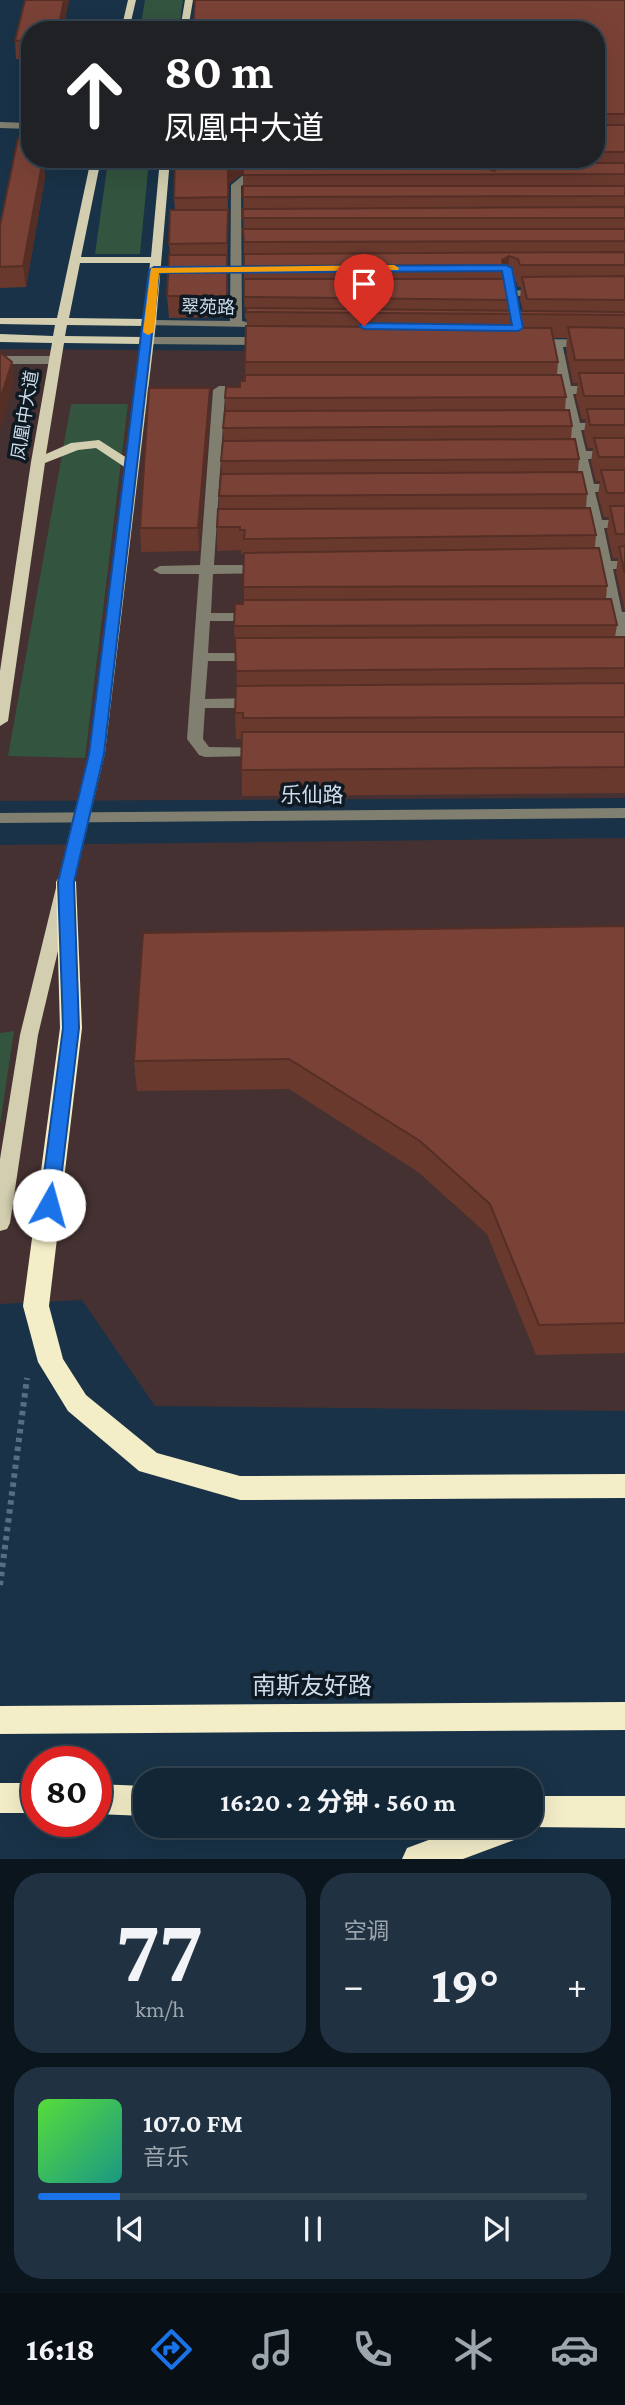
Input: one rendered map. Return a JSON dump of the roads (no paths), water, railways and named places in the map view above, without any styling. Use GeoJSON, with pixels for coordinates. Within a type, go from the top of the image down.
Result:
{"type":"FeatureCollection","features":[{"type":"Feature","properties":{"kind":"highway"},"geometry":{"type":"LineString","coordinates":[[66,882],[71,1028],[36,1306],[51,1362],[77,1403],[149,1464],[240,1488],[625,1486]]}},
{"type":"Feature","properties":{"kind":"highway","name":"南斯友好路"},"geometry":{"type":"LineString","coordinates":[[0,1720],[625,1716]]}},
{"type":"Feature","properties":{"kind":"highway"},"geometry":{"type":"LineString","coordinates":[[112,1800],[133,1801]]}},
{"type":"Feature","properties":{"kind":"highway"},"geometry":{"type":"LineString","coordinates":[[543,1815],[625,1812]]}},
{"type":"Feature","properties":{"kind":"highway"},"geometry":{"type":"LineString","coordinates":[[418,1859],[477,1838]]}},
{"type":"Feature","properties":{"kind":"main road"},"geometry":{"type":"LineString","coordinates":[[127,21],[132,0]]}},
{"type":"Feature","properties":{"kind":"main road"},"geometry":{"type":"LineString","coordinates":[[186,21],[189,0]]}},
{"type":"Feature","properties":{"kind":"main road","name":"凤凰中大道"},"geometry":{"type":"LineString","coordinates":[[0,721],[54,360],[94,168]]}},
{"type":"Feature","properties":{"kind":"main road"},"geometry":{"type":"LineString","coordinates":[[0,1223],[29,1035],[97,754],[149,323],[165,225],[165,168]]}},
{"type":"Feature","properties":{"kind":"main road"},"geometry":{"type":"LineString","coordinates":[[75,260],[159,267]]}},
{"type":"Feature","properties":{"kind":"main road","name":"翠苑路"},"geometry":{"type":"LineString","coordinates":[[0,321],[149,323]]}},
{"type":"Feature","properties":{"kind":"main road","name":"翠苑路"},"geometry":{"type":"LineString","coordinates":[[0,338],[147,341]]}},
{"type":"Feature","properties":{"kind":"main road"},"geometry":{"type":"LineString","coordinates":[[37,462],[76,446],[99,444],[132,467]]}},
{"type":"Feature","properties":{"kind":"street"},"geometry":{"type":"LineString","coordinates":[[0,125],[21,125]]}},
{"type":"Feature","properties":{"kind":"street"},"geometry":{"type":"LineString","coordinates":[[488,168],[494,201]]}},
{"type":"Feature","properties":{"kind":"street"},"geometry":{"type":"LineString","coordinates":[[236,324],[236,185],[246,178],[274,177]]}},
{"type":"Feature","properties":{"kind":"street"},"geometry":{"type":"LineString","coordinates":[[476,177],[503,177]]}},
{"type":"Feature","properties":{"kind":"street"},"geometry":{"type":"LineString","coordinates":[[236,202],[250,202]]}},
{"type":"Feature","properties":{"kind":"street"},"geometry":{"type":"LineString","coordinates":[[223,224],[250,223]]}},
{"type":"Feature","properties":{"kind":"street"},"geometry":{"type":"LineString","coordinates":[[236,245],[249,245]]}},
{"type":"Feature","properties":{"kind":"street"},"geometry":{"type":"LineString","coordinates":[[222,269],[249,269]]}},
{"type":"Feature","properties":{"kind":"street"},"geometry":{"type":"LineString","coordinates":[[470,293],[562,293]]}},
{"type":"Feature","properties":{"kind":"street"},"geometry":{"type":"LineString","coordinates":[[236,294],[249,294]]}},
{"type":"Feature","properties":{"kind":"street","name":"翠苑路"},"geometry":{"type":"LineString","coordinates":[[149,323],[262,325]]}},
{"type":"Feature","properties":{"kind":"street","name":"翠苑路"},"geometry":{"type":"LineString","coordinates":[[147,341],[284,342]]}},
{"type":"Feature","properties":{"kind":"street"},"geometry":{"type":"LineString","coordinates":[[515,343],[625,344]]}},
{"type":"Feature","properties":{"kind":"street"},"geometry":{"type":"LineString","coordinates":[[556,344],[621,616],[620,656]]}},
{"type":"Feature","properties":{"kind":"street"},"geometry":{"type":"LineString","coordinates":[[0,360],[54,360]]}},
{"type":"Feature","properties":{"kind":"street"},"geometry":{"type":"LineString","coordinates":[[261,390],[219,390],[224,427],[217,526],[207,569],[195,739],[205,751],[275,751]]}},
{"type":"Feature","properties":{"kind":"street"},"geometry":{"type":"LineString","coordinates":[[525,390],[625,390]]}},
{"type":"Feature","properties":{"kind":"street"},"geometry":{"type":"LineString","coordinates":[[534,427],[625,426]]}},
{"type":"Feature","properties":{"kind":"street"},"geometry":{"type":"LineString","coordinates":[[541,455],[625,455]]}},
{"type":"Feature","properties":{"kind":"street"},"geometry":{"type":"LineString","coordinates":[[547,488],[625,488]]}},
{"type":"Feature","properties":{"kind":"street"},"geometry":{"type":"LineString","coordinates":[[556,524],[625,524]]}},
{"type":"Feature","properties":{"kind":"street"},"geometry":{"type":"LineString","coordinates":[[565,566],[625,565]]}},
{"type":"Feature","properties":{"kind":"street"},"geometry":{"type":"LineString","coordinates":[[160,570],[276,569]]}},
{"type":"Feature","properties":{"kind":"street"},"geometry":{"type":"LineString","coordinates":[[576,616],[621,616]]}},
{"type":"Feature","properties":{"kind":"street"},"geometry":{"type":"LineString","coordinates":[[203,617],[272,617]]}},
{"type":"Feature","properties":{"kind":"street"},"geometry":{"type":"LineString","coordinates":[[201,657],[269,657]]}},
{"type":"Feature","properties":{"kind":"street"},"geometry":{"type":"LineString","coordinates":[[198,704],[267,703]]}},
{"type":"Feature","properties":{"kind":"street","name":"乐仙路"},"geometry":{"type":"LineString","coordinates":[[0,818],[625,813]]}}]}
